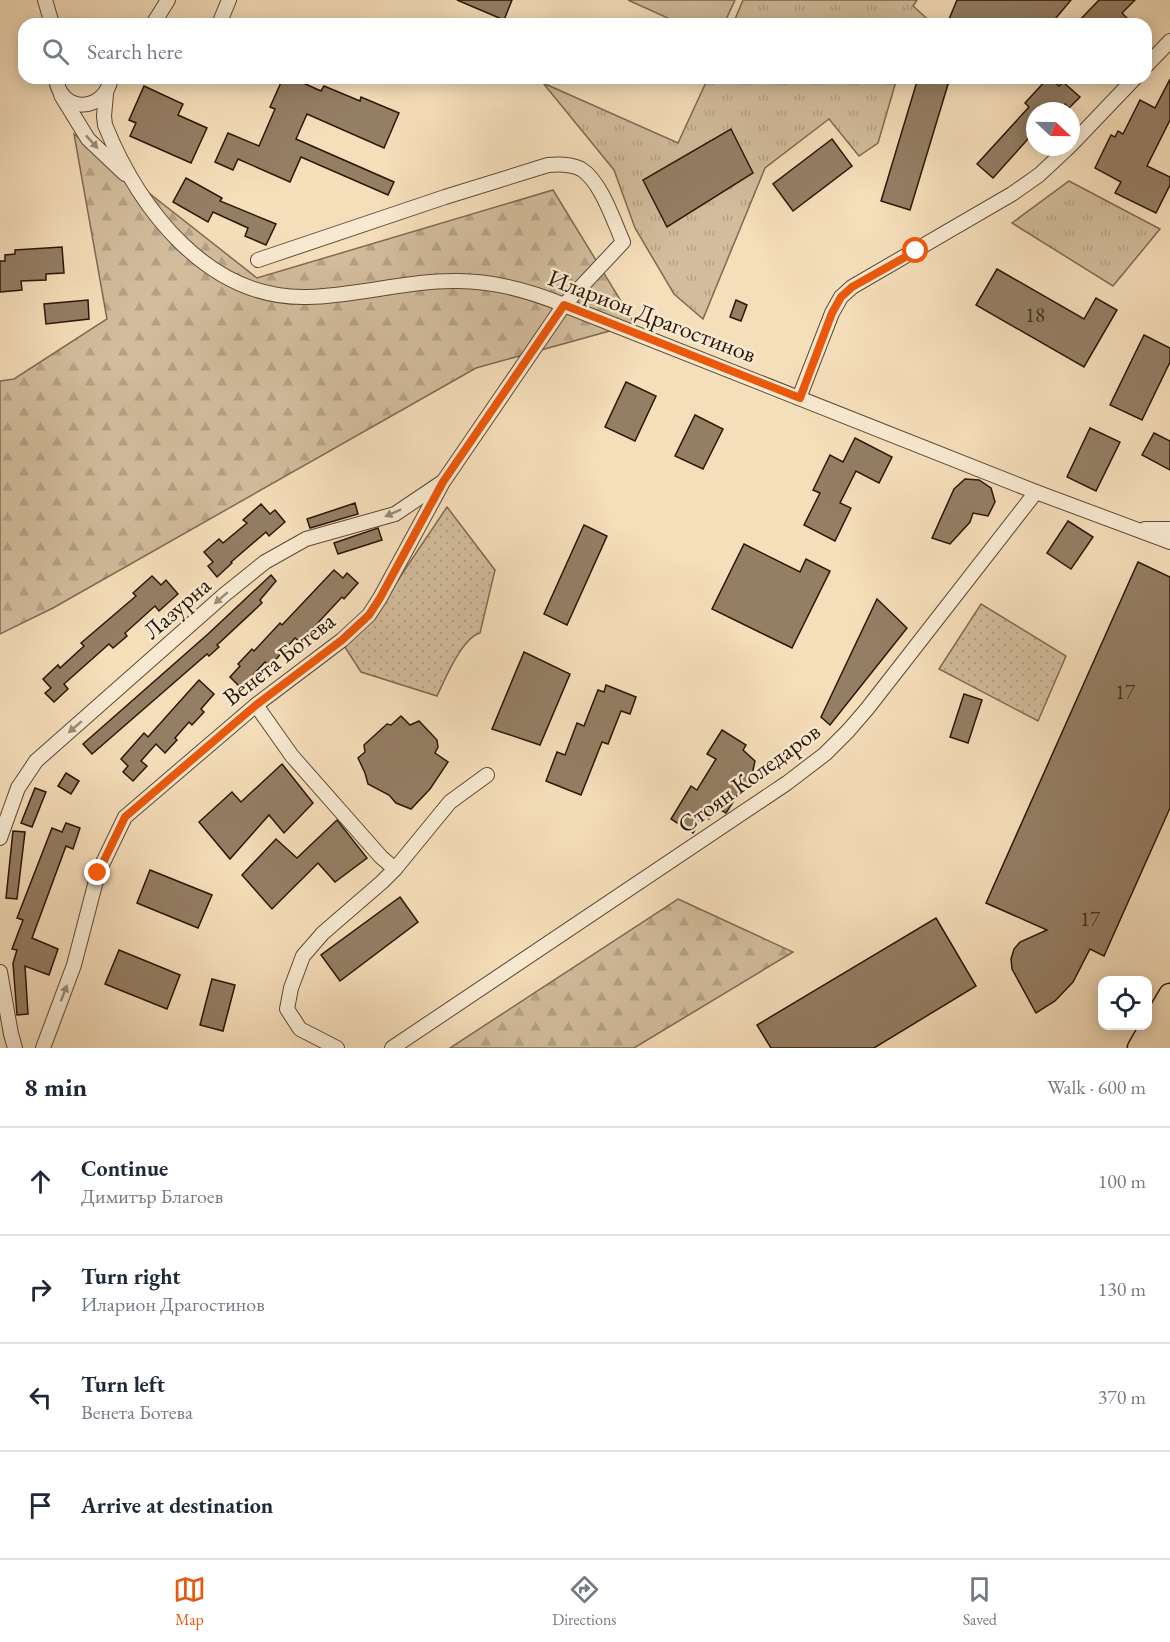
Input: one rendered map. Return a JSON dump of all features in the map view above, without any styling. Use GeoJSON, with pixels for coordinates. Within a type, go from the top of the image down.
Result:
{"type":"FeatureCollection","features":[{"type":"Feature","properties":{"kind":"main road"},"geometry":{"type":"LineString","coordinates":[[1139,1048],[1170,995]]}},
{"type":"Feature","properties":{"kind":"main road"},"geometry":{"type":"LineString","coordinates":[[1157,1048],[1170,1028]]}},
{"type":"Feature","properties":{"kind":"street"},"geometry":{"type":"LineString","coordinates":[[45,0],[50,18]]}},
{"type":"Feature","properties":{"kind":"street"},"geometry":{"type":"LineString","coordinates":[[157,18],[168,0]]}},
{"type":"Feature","properties":{"kind":"street"},"geometry":{"type":"LineString","coordinates":[[222,18],[229,0]]}},
{"type":"Feature","properties":{"kind":"street"},"geometry":{"type":"LineString","coordinates":[[1152,60],[1170,41]]}},
{"type":"Feature","properties":{"kind":"street","name":"Иларион Драгостинов"},"geometry":{"type":"LineString","coordinates":[[57,84],[88,139],[133,182]]}},
{"type":"Feature","properties":{"kind":"street","name":"Иларион Драгостинов"},"geometry":{"type":"LineString","coordinates":[[110,84],[106,94],[105,125],[133,182],[149,207],[171,234],[213,270],[253,289],[270,294],[309,297],[463,281],[519,289],[1036,492]]}},
{"type":"Feature","properties":{"kind":"street"},"geometry":{"type":"LineString","coordinates":[[1080,136],[1129,84]]}},
{"type":"Feature","properties":{"kind":"street"},"geometry":{"type":"LineString","coordinates":[[62,95],[75,104],[84,105],[92,104],[106,94]]}},
{"type":"Feature","properties":{"kind":"street"},"geometry":{"type":"LineString","coordinates":[[800,398],[832,313],[841,297],[852,287],[1012,194],[1039,175],[1059,156]]}},
{"type":"Feature","properties":{"kind":"street","name":"Венета Ботева"},"geometry":{"type":"LineString","coordinates":[[43,1048],[74,965],[98,873],[125,817],[256,705],[342,640],[369,615],[443,482],[564,305],[623,242],[601,193],[591,179],[582,170],[562,164],[548,165],[457,193],[258,260]]}},
{"type":"Feature","properties":{"kind":"street","name":"Лазурна"},"geometry":{"type":"LineString","coordinates":[[0,838],[18,788],[36,761],[224,595],[265,562],[306,539],[395,514],[443,482]]}},
{"type":"Feature","properties":{"kind":"street"},"geometry":{"type":"LineString","coordinates":[[1036,492],[1170,542]]}},
{"type":"Feature","properties":{"kind":"street","name":"Стоян Коледаров"},"geometry":{"type":"LineString","coordinates":[[392,1048],[787,783],[825,754],[867,709],[1036,492]]}},
{"type":"Feature","properties":{"kind":"street"},"geometry":{"type":"LineString","coordinates":[[1136,529],[1170,529]]}},
{"type":"Feature","properties":{"kind":"street"},"geometry":{"type":"LineString","coordinates":[[256,705],[292,756],[367,841],[395,869]]}},
{"type":"Feature","properties":{"kind":"street"},"geometry":{"type":"LineString","coordinates":[[337,1048],[300,1029],[287,1009],[291,988],[303,956],[323,933],[395,869],[450,802],[487,776]]}},
{"type":"Feature","properties":{"kind":"street"},"geometry":{"type":"LineString","coordinates":[[0,972],[15,1048]]}},
{"type":"Feature","properties":{"kind":"green space"},"geometry":{"type":"Polygon","coordinates":[[[628,0],[735,0],[727,18],[668,18],[628,0]]]}},
{"type":"Feature","properties":{"kind":"green space"},"geometry":{"type":"Polygon","coordinates":[[[743,0],[917,0],[913,6],[926,18],[736,18],[743,0]]]}},
{"type":"Feature","properties":{"kind":"green space"},"geometry":{"type":"Polygon","coordinates":[[[544,84],[678,143],[705,84],[895,84],[878,143],[859,156],[829,119],[765,168],[703,319],[674,294],[635,228],[614,170],[544,84]]]}},
{"type":"Feature","properties":{"kind":"green space"},"geometry":{"type":"Polygon","coordinates":[[[74,134],[257,278],[553,190],[635,324],[476,368],[53,608],[0,634],[0,381],[14,379],[107,319],[74,134]]]}},
{"type":"Feature","properties":{"kind":"green space"},"geometry":{"type":"Polygon","coordinates":[[[1069,181],[1160,229],[1113,286],[1012,223],[1069,181]]]}},
{"type":"Feature","properties":{"kind":"green space"},"geometry":{"type":"Polygon","coordinates":[[[447,507],[495,570],[480,633],[473,636],[461,651],[437,696],[361,672],[343,644],[375,614],[447,507]]]}},
{"type":"Feature","properties":{"kind":"green space"},"geometry":{"type":"Polygon","coordinates":[[[981,604],[1066,656],[1038,721],[939,669],[981,604]]]}},
{"type":"Feature","properties":{"kind":"green space"},"geometry":{"type":"Polygon","coordinates":[[[678,899],[793,952],[634,1048],[450,1048],[678,899]]]}},
{"type":"Feature","properties":{"kind":"building"},"geometry":{"type":"Polygon","coordinates":[[[457,0],[512,0],[505,18],[499,18],[457,0]]]}},
{"type":"Feature","properties":{"kind":"building"},"geometry":{"type":"Polygon","coordinates":[[[957,0],[1071,0],[1056,18],[950,18],[957,0]]]}},
{"type":"Feature","properties":{"kind":"building"},"geometry":{"type":"Polygon","coordinates":[[[1099,0],[1135,0],[1122,13],[1127,18],[1082,18],[1099,0]]]}},
{"type":"Feature","properties":{"kind":"building"},"geometry":{"type":"Polygon","coordinates":[[[1170,79],[1170,120],[1147,166],[1170,177],[1170,185],[1156,213],[1115,193],[1121,182],[1095,168],[1111,135],[1115,137],[1118,131],[1123,134],[1140,100],[1155,108],[1170,79]]]}},
{"type":"Feature","properties":{"kind":"building"},"geometry":{"type":"Polygon","coordinates":[[[280,84],[305,84],[321,91],[324,86],[360,101],[361,97],[399,113],[384,148],[307,114],[296,139],[394,182],[388,195],[301,157],[290,182],[238,159],[233,170],[215,162],[228,133],[259,146],[275,109],[270,107],[280,84]]]}},
{"type":"Feature","properties":{"kind":"building"},"geometry":{"type":"Polygon","coordinates":[[[916,84],[948,84],[910,210],[881,201],[916,84]]]}},
{"type":"Feature","properties":{"kind":"building"},"geometry":{"type":"Polygon","coordinates":[[[1042,84],[1059,86],[1065,84],[1080,97],[1075,102],[1026,102],[1025,103],[1042,84]]]}},
{"type":"Feature","properties":{"kind":"building"},"geometry":{"type":"Polygon","coordinates":[[[144,86],[183,104],[178,115],[207,128],[191,163],[130,136],[136,123],[129,120],[144,86]]]}},
{"type":"Feature","properties":{"kind":"building"},"geometry":{"type":"Polygon","coordinates":[[[1026,110],[1026,141],[993,178],[977,164],[1026,110]]]}},
{"type":"Feature","properties":{"kind":"building"},"geometry":{"type":"Polygon","coordinates":[[[731,129],[753,173],[667,227],[643,180],[731,129]]]}},
{"type":"Feature","properties":{"kind":"building"},"geometry":{"type":"Polygon","coordinates":[[[832,139],[852,166],[793,211],[773,184],[832,139]]]}},
{"type":"Feature","properties":{"kind":"building"},"geometry":{"type":"Polygon","coordinates":[[[186,178],[222,198],[220,201],[276,224],[266,245],[245,236],[248,228],[213,212],[208,222],[173,202],[186,178]]]}},
{"type":"Feature","properties":{"kind":"building"},"geometry":{"type":"Polygon","coordinates":[[[62,247],[64,273],[46,274],[46,280],[21,281],[22,290],[0,292],[0,261],[5,261],[5,255],[15,254],[15,250],[62,247]]]}},
{"type":"Feature","properties":{"kind":"building"},"geometry":{"type":"Polygon","coordinates":[[[997,269],[1084,319],[1096,298],[1117,310],[1084,367],[976,305],[997,269]]]}},
{"type":"Feature","properties":{"kind":"building"},"geometry":{"type":"Polygon","coordinates":[[[88,300],[89,319],[46,324],[44,304],[88,300]]]}},
{"type":"Feature","properties":{"kind":"building"},"geometry":{"type":"Polygon","coordinates":[[[736,300],[747,305],[741,321],[730,317],[736,300]]]}},
{"type":"Feature","properties":{"kind":"building"},"geometry":{"type":"Polygon","coordinates":[[[1144,335],[1170,348],[1170,362],[1142,420],[1110,405],[1144,335]]]}},
{"type":"Feature","properties":{"kind":"building"},"geometry":{"type":"Polygon","coordinates":[[[626,382],[656,396],[635,441],[605,427],[626,382]]]}},
{"type":"Feature","properties":{"kind":"building"},"geometry":{"type":"Polygon","coordinates":[[[695,415],[723,429],[703,469],[675,456],[695,415]]]}},
{"type":"Feature","properties":{"kind":"building"},"geometry":{"type":"Polygon","coordinates":[[[1090,428],[1120,442],[1096,491],[1067,477],[1090,428]]]}},
{"type":"Feature","properties":{"kind":"building"},"geometry":{"type":"Polygon","coordinates":[[[1154,433],[1170,441],[1170,470],[1142,455],[1154,433]]]}},
{"type":"Feature","properties":{"kind":"building"},"geometry":{"type":"Polygon","coordinates":[[[855,438],[892,457],[879,483],[856,471],[840,503],[851,508],[835,541],[804,525],[820,493],[813,490],[830,455],[843,462],[855,438]]]}},
{"type":"Feature","properties":{"kind":"building"},"geometry":{"type":"Polygon","coordinates":[[[965,479],[979,480],[991,488],[995,502],[988,516],[973,513],[970,522],[950,544],[932,538],[954,489],[965,479]]]}},
{"type":"Feature","properties":{"kind":"building"},"geometry":{"type":"Polygon","coordinates":[[[355,503],[358,514],[310,528],[307,519],[355,503]]]}},
{"type":"Feature","properties":{"kind":"building"},"geometry":{"type":"Polygon","coordinates":[[[261,504],[270,514],[275,510],[285,522],[269,536],[266,532],[217,577],[208,566],[213,562],[204,552],[219,539],[223,543],[247,523],[243,520],[261,504]]]}},
{"type":"Feature","properties":{"kind":"building"},"geometry":{"type":"Polygon","coordinates":[[[1068,521],[1093,537],[1071,569],[1047,553],[1068,521]]]}},
{"type":"Feature","properties":{"kind":"building"},"geometry":{"type":"Polygon","coordinates":[[[584,525],[607,536],[567,625],[544,614],[584,525]]]}},
{"type":"Feature","properties":{"kind":"building"},"geometry":{"type":"Polygon","coordinates":[[[378,528],[382,540],[338,554],[334,543],[378,528]]]}},
{"type":"Feature","properties":{"kind":"building"},"geometry":{"type":"Polygon","coordinates":[[[744,544],[800,572],[806,559],[830,571],[792,648],[712,609],[744,544]]]}},
{"type":"Feature","properties":{"kind":"building"},"geometry":{"type":"Polygon","coordinates":[[[1138,562],[1170,577],[1170,808],[1104,956],[1090,949],[1073,982],[1055,1001],[1036,1013],[1012,969],[1011,959],[1014,949],[1020,942],[1047,930],[986,903],[1138,562]]]}},
{"type":"Feature","properties":{"kind":"building"},"geometry":{"type":"Polygon","coordinates":[[[334,570],[343,578],[347,573],[358,583],[300,642],[295,638],[270,666],[265,662],[241,688],[230,677],[240,666],[238,664],[252,649],[254,651],[280,623],[282,625],[334,570]]]}},
{"type":"Feature","properties":{"kind":"building"},"geometry":{"type":"Polygon","coordinates":[[[271,575],[276,581],[260,600],[262,603],[217,645],[219,647],[209,656],[207,654],[92,754],[83,744],[271,575]]]}},
{"type":"Feature","properties":{"kind":"building"},"geometry":{"type":"Polygon","coordinates":[[[152,576],[161,585],[166,580],[178,594],[159,611],[155,606],[125,633],[127,636],[113,648],[109,644],[64,684],[68,689],[54,702],[45,693],[51,688],[43,679],[58,665],[60,668],[84,646],[81,643],[136,596],[133,593],[152,576]]]}},
{"type":"Feature","properties":{"kind":"building"},"geometry":{"type":"Polygon","coordinates":[[[877,599],[907,628],[830,725],[821,717],[877,599]]]}},
{"type":"Feature","properties":{"kind":"building"},"geometry":{"type":"Polygon","coordinates":[[[524,652],[570,674],[540,745],[492,729],[524,652]]]}},
{"type":"Feature","properties":{"kind":"building"},"geometry":{"type":"Polygon","coordinates":[[[199,680],[214,694],[201,709],[204,712],[192,725],[189,722],[165,753],[156,744],[141,761],[147,766],[133,781],[123,772],[128,766],[121,759],[144,733],[148,737],[199,680]]]}},
{"type":"Feature","properties":{"kind":"building"},"geometry":{"type":"Polygon","coordinates":[[[606,685],[636,697],[630,714],[621,711],[608,744],[602,742],[581,795],[546,781],[557,752],[565,755],[577,723],[584,726],[598,690],[604,692],[606,685]]]}},
{"type":"Feature","properties":{"kind":"building"},"geometry":{"type":"Polygon","coordinates":[[[964,694],[982,700],[968,743],[950,737],[964,694]]]}},
{"type":"Feature","properties":{"kind":"building"},"geometry":{"type":"Polygon","coordinates":[[[401,716],[410,725],[419,721],[437,740],[438,747],[435,753],[448,762],[430,789],[411,809],[396,803],[389,795],[368,784],[358,758],[365,752],[364,745],[387,724],[391,725],[401,716]]]}},
{"type":"Feature","properties":{"kind":"building"},"geometry":{"type":"Polygon","coordinates":[[[722,730],[746,745],[743,750],[755,761],[749,788],[744,785],[726,813],[716,807],[709,819],[704,816],[693,833],[671,819],[691,786],[697,790],[716,759],[707,754],[722,730]]]}},
{"type":"Feature","properties":{"kind":"building"},"geometry":{"type":"Polygon","coordinates":[[[282,764],[313,803],[284,833],[269,815],[230,859],[199,822],[232,792],[241,802],[282,764]]]}},
{"type":"Feature","properties":{"kind":"building"},"geometry":{"type":"Polygon","coordinates":[[[66,773],[79,781],[71,794],[58,786],[66,773]]]}},
{"type":"Feature","properties":{"kind":"building"},"geometry":{"type":"Polygon","coordinates":[[[35,788],[46,792],[32,827],[21,823],[35,788]]]}},
{"type":"Feature","properties":{"kind":"building"},"geometry":{"type":"Polygon","coordinates":[[[337,820],[367,858],[335,882],[318,863],[272,909],[242,875],[276,839],[297,858],[337,820]]]}},
{"type":"Feature","properties":{"kind":"building"},"geometry":{"type":"Polygon","coordinates":[[[66,823],[80,828],[73,849],[66,846],[32,938],[58,949],[49,975],[25,966],[28,1014],[17,1015],[13,963],[17,950],[12,949],[23,920],[17,918],[52,828],[62,832],[66,823]]]}},
{"type":"Feature","properties":{"kind":"building"},"geometry":{"type":"Polygon","coordinates":[[[13,831],[25,832],[17,899],[6,898],[13,831]]]}},
{"type":"Feature","properties":{"kind":"building"},"geometry":{"type":"Polygon","coordinates":[[[150,870],[212,895],[198,928],[137,903],[150,870]]]}},
{"type":"Feature","properties":{"kind":"building"},"geometry":{"type":"Polygon","coordinates":[[[400,897],[418,922],[340,981],[321,955],[400,897]]]}},
{"type":"Feature","properties":{"kind":"building"},"geometry":{"type":"Polygon","coordinates":[[[936,918],[976,986],[874,1048],[771,1048],[757,1025],[936,918]]]}},
{"type":"Feature","properties":{"kind":"building"},"geometry":{"type":"Polygon","coordinates":[[[119,950],[180,975],[167,1009],[105,984],[119,950]]]}},
{"type":"Feature","properties":{"kind":"building"},"geometry":{"type":"Polygon","coordinates":[[[212,979],[235,985],[223,1031],[200,1025],[212,979]]]}},
{"type":"Feature","properties":{"kind":"route"},"geometry":{"type":"LineString","coordinates":[[98,873],[125,817],[256,705],[342,640],[369,615],[443,482],[564,305],[800,398],[832,313],[841,297],[852,287],[916,251]]}}]}
